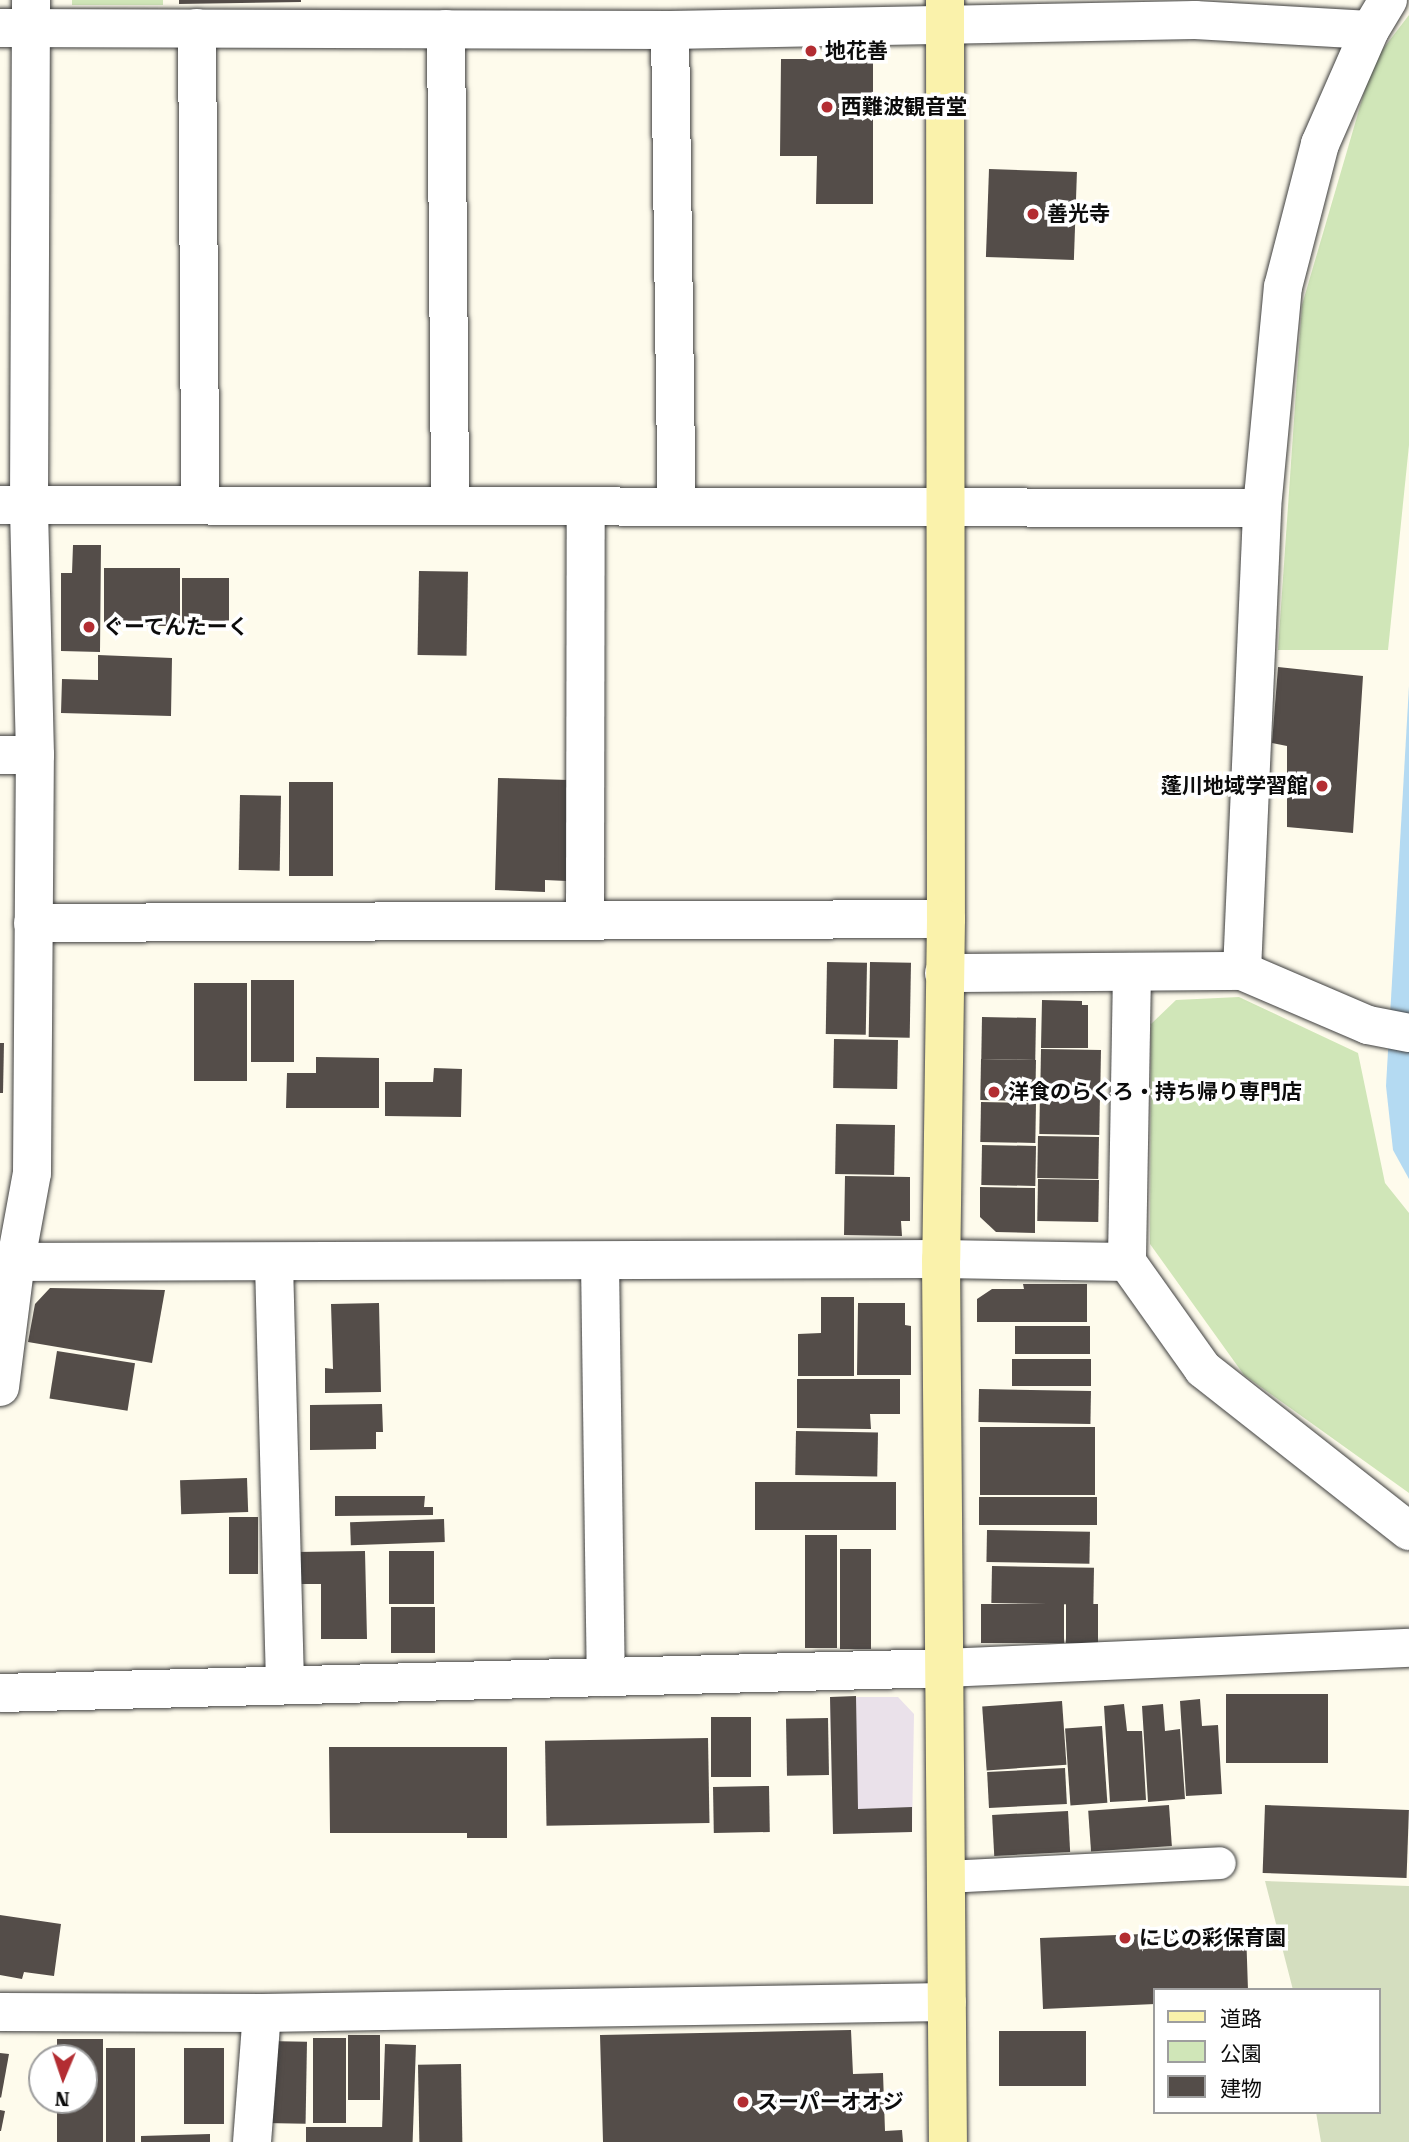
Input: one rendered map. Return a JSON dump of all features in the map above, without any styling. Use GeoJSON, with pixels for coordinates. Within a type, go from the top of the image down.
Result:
{"type":"FeatureCollection","features":[{"type":"Feature","properties":{"kind":"street"},"geometry":{"type":"LineString","coordinates":[[0,1387],[8,1261],[32,1173],[16,1111],[33,923],[18,755],[15,505],[20,19],[197,28],[395,14],[446,29],[945,12],[1196,10],[1379,15],[1320,144],[1283,287],[1262,508],[1242,971]]}},
{"type":"Feature","properties":{"kind":"street"},"geometry":{"type":"LineString","coordinates":[[945,12],[946,919],[941,1259],[948,2142]]}},
{"type":"Feature","properties":{"kind":"street"},"geometry":{"type":"LineString","coordinates":[[677,507],[682,20]]}},
{"type":"Feature","properties":{"kind":"street"},"geometry":{"type":"LineString","coordinates":[[197,28],[200,505]]}},
{"type":"Feature","properties":{"kind":"street"},"geometry":{"type":"LineString","coordinates":[[446,29],[450,506]]}},
{"type":"Feature","properties":{"kind":"street"},"geometry":{"type":"LineString","coordinates":[[15,505],[1262,508]]}},
{"type":"Feature","properties":{"kind":"street"},"geometry":{"type":"LineString","coordinates":[[585,918],[586,506]]}},
{"type":"Feature","properties":{"kind":"street"},"geometry":{"type":"LineString","coordinates":[[33,923],[585,918],[946,919]]}},
{"type":"Feature","properties":{"kind":"street"},"geometry":{"type":"LineString","coordinates":[[944,973],[1242,971],[1368,1025],[1409,1033]]}},
{"type":"Feature","properties":{"kind":"street"},"geometry":{"type":"LineString","coordinates":[[1132,972],[1127,1262],[1203,1369],[1409,1531]]}},
{"type":"Feature","properties":{"kind":"street"},"geometry":{"type":"LineString","coordinates":[[8,1261],[66,1264],[941,1259],[1127,1262]]}},
{"type":"Feature","properties":{"kind":"street"},"geometry":{"type":"LineString","coordinates":[[600,1262],[606,1677]]}},
{"type":"Feature","properties":{"kind":"street"},"geometry":{"type":"LineString","coordinates":[[274,1263],[285,1685]]}},
{"type":"Feature","properties":{"kind":"street"},"geometry":{"type":"LineString","coordinates":[[0,1693],[946,1668],[1409,1648]]}},
{"type":"Feature","properties":{"kind":"street"},"geometry":{"type":"LineString","coordinates":[[0,2012],[262,2013],[947,2002]]}},
{"type":"Feature","properties":{"kind":"street"},"geometry":{"type":"LineString","coordinates":[[252,2142],[262,2013]]}},
{"type":"Feature","properties":{"kind":"lane"},"geometry":{"type":"LineString","coordinates":[[947,1877],[1220,1863]]}},
{"type":"Feature","properties":{"kind":"shaded area"},"geometry":{"type":"Polygon","coordinates":[[[830,1697],[898,1697],[914,1714],[912,1832],[833,1834],[830,1697]]]}},
{"type":"Feature","properties":{"kind":"green space"},"geometry":{"type":"Polygon","coordinates":[[[72,0],[163,0],[163,5],[72,5],[72,0]]]}},
{"type":"Feature","properties":{"kind":"green space"},"geometry":{"type":"Polygon","coordinates":[[[1409,15],[1409,445],[1388,650],[1278,650],[1302,305],[1373,62],[1409,15]]]}},
{"type":"Feature","properties":{"kind":"green space"},"geometry":{"type":"Polygon","coordinates":[[[1239,997],[1358,1053],[1385,1183],[1409,1213],[1409,1493],[1244,1375],[1150,1244],[1151,1024],[1176,1000],[1239,997]]]}},
{"type":"Feature","properties":{"kind":"green space"},"geometry":{"type":"Polygon","coordinates":[[[1265,1881],[1409,1886],[1409,2142],[1321,2142],[1316,2114],[1381,2114],[1381,1988],[1292,1988],[1265,1881]]]}},
{"type":"Feature","properties":{"kind":"water"},"geometry":{"type":"Polygon","coordinates":[[[1409,686],[1409,1179],[1393,1150],[1386,1086],[1409,686]]]}},
{"type":"Feature","properties":{"kind":"building"},"geometry":{"type":"Polygon","coordinates":[[[179,0],[301,0],[301,2],[179,4],[179,0]]]}},
{"type":"Feature","properties":{"kind":"building","name":"西難波観音堂"},"geometry":{"type":"Polygon","coordinates":[[[781,59],[873,59],[873,204],[816,204],[817,156],[780,156],[781,59]]]}},
{"type":"Feature","properties":{"kind":"building","name":"善光寺"},"geometry":{"type":"Polygon","coordinates":[[[989,169],[1077,172],[1074,260],[986,257],[989,169]]]}},
{"type":"Feature","properties":{"kind":"building"},"geometry":{"type":"Polygon","coordinates":[[[73,545],[101,545],[100,652],[61,651],[61,573],[72,573],[73,545]]]}},
{"type":"Feature","properties":{"kind":"building"},"geometry":{"type":"Polygon","coordinates":[[[104,568],[180,568],[180,626],[104,626],[104,568]]]}},
{"type":"Feature","properties":{"kind":"building"},"geometry":{"type":"Polygon","coordinates":[[[419,571],[468,572],[467,656],[418,655],[419,571]]]}},
{"type":"Feature","properties":{"kind":"building"},"geometry":{"type":"Polygon","coordinates":[[[182,578],[229,578],[229,627],[182,627],[182,578]]]}},
{"type":"Feature","properties":{"kind":"building"},"geometry":{"type":"Polygon","coordinates":[[[98,655],[172,658],[171,716],[61,713],[62,679],[98,680],[98,655]]]}},
{"type":"Feature","properties":{"kind":"building","name":"蓬川地域学習館"},"geometry":{"type":"Polygon","coordinates":[[[1278,667],[1363,676],[1353,833],[1287,827],[1287,746],[1272,743],[1278,667]]]}},
{"type":"Feature","properties":{"kind":"building"},"geometry":{"type":"Polygon","coordinates":[[[498,778],[569,780],[567,881],[545,880],[545,892],[495,890],[498,778]]]}},
{"type":"Feature","properties":{"kind":"building"},"geometry":{"type":"Polygon","coordinates":[[[289,782],[333,782],[333,876],[289,876],[289,782]]]}},
{"type":"Feature","properties":{"kind":"building"},"geometry":{"type":"Polygon","coordinates":[[[240,795],[281,796],[280,871],[239,870],[240,795]]]}},
{"type":"Feature","properties":{"kind":"building"},"geometry":{"type":"Polygon","coordinates":[[[827,962],[867,963],[866,1035],[826,1034],[827,962]]]}},
{"type":"Feature","properties":{"kind":"building"},"geometry":{"type":"Polygon","coordinates":[[[870,962],[911,963],[910,1038],[869,1037],[870,962]]]}},
{"type":"Feature","properties":{"kind":"building"},"geometry":{"type":"Polygon","coordinates":[[[251,980],[294,980],[294,1062],[251,1062],[251,980]]]}},
{"type":"Feature","properties":{"kind":"building"},"geometry":{"type":"Polygon","coordinates":[[[194,983],[247,983],[247,1081],[194,1081],[194,983]]]}},
{"type":"Feature","properties":{"kind":"building"},"geometry":{"type":"Polygon","coordinates":[[[1042,1000],[1082,1001],[1082,1005],[1088,1005],[1088,1048],[1041,1048],[1042,1000]]]}},
{"type":"Feature","properties":{"kind":"building"},"geometry":{"type":"Polygon","coordinates":[[[982,1017],[1036,1018],[1035,1060],[981,1059],[982,1017]]]}},
{"type":"Feature","properties":{"kind":"building"},"geometry":{"type":"Polygon","coordinates":[[[834,1039],[898,1040],[897,1089],[833,1088],[834,1039]]]}},
{"type":"Feature","properties":{"kind":"building"},"geometry":{"type":"Polygon","coordinates":[[[0,1043],[4,1043],[3,1093],[0,1093],[0,1043]]]}},
{"type":"Feature","properties":{"kind":"building"},"geometry":{"type":"Polygon","coordinates":[[[1041,1049],[1101,1050],[1100,1091],[1040,1090],[1041,1049]]]}},
{"type":"Feature","properties":{"kind":"building"},"geometry":{"type":"Polygon","coordinates":[[[316,1057],[379,1058],[379,1108],[286,1108],[287,1073],[316,1073],[316,1057]]]}},
{"type":"Feature","properties":{"kind":"building"},"geometry":{"type":"Polygon","coordinates":[[[981,1059],[1036,1060],[1035,1101],[980,1100],[981,1059]]]}},
{"type":"Feature","properties":{"kind":"building"},"geometry":{"type":"Polygon","coordinates":[[[434,1068],[462,1069],[461,1117],[385,1116],[385,1082],[433,1082],[434,1068]]]}},
{"type":"Feature","properties":{"kind":"building"},"geometry":{"type":"Polygon","coordinates":[[[1040,1093],[1100,1094],[1099,1135],[1039,1134],[1040,1093]]]}},
{"type":"Feature","properties":{"kind":"building"},"geometry":{"type":"Polygon","coordinates":[[[981,1102],[1036,1103],[1035,1143],[980,1142],[981,1102]]]}},
{"type":"Feature","properties":{"kind":"building"},"geometry":{"type":"Polygon","coordinates":[[[836,1124],[895,1125],[894,1175],[835,1174],[836,1124]]]}},
{"type":"Feature","properties":{"kind":"building"},"geometry":{"type":"Polygon","coordinates":[[[1038,1136],[1099,1137],[1098,1179],[1037,1178],[1038,1136]]]}},
{"type":"Feature","properties":{"kind":"building"},"geometry":{"type":"Polygon","coordinates":[[[982,1145],[1036,1146],[1035,1186],[981,1185],[982,1145]]]}},
{"type":"Feature","properties":{"kind":"building"},"geometry":{"type":"Polygon","coordinates":[[[845,1176],[910,1177],[910,1221],[901,1221],[902,1236],[844,1235],[845,1176]]]}},
{"type":"Feature","properties":{"kind":"building"},"geometry":{"type":"Polygon","coordinates":[[[1038,1179],[1099,1180],[1098,1222],[1037,1221],[1038,1179]]]}},
{"type":"Feature","properties":{"kind":"building"},"geometry":{"type":"Polygon","coordinates":[[[980,1187],[1035,1188],[1035,1233],[996,1232],[980,1217],[980,1187]]]}},
{"type":"Feature","properties":{"kind":"building"},"geometry":{"type":"Polygon","coordinates":[[[1023,1284],[1087,1284],[1087,1322],[977,1322],[977,1299],[992,1289],[1024,1289],[1023,1284]]]}},
{"type":"Feature","properties":{"kind":"building"},"geometry":{"type":"Polygon","coordinates":[[[50,1288],[165,1290],[152,1363],[28,1342],[35,1304],[50,1288]]]}},
{"type":"Feature","properties":{"kind":"building"},"geometry":{"type":"Polygon","coordinates":[[[821,1297],[854,1297],[854,1376],[798,1376],[798,1334],[821,1333],[821,1297]]]}},
{"type":"Feature","properties":{"kind":"building"},"geometry":{"type":"Polygon","coordinates":[[[379,1303],[381,1392],[325,1393],[325,1368],[333,1369],[331,1304],[379,1303]]]}},
{"type":"Feature","properties":{"kind":"building"},"geometry":{"type":"Polygon","coordinates":[[[858,1303],[905,1303],[905,1325],[911,1326],[911,1375],[857,1375],[858,1303]]]}},
{"type":"Feature","properties":{"kind":"building"},"geometry":{"type":"Polygon","coordinates":[[[1015,1326],[1090,1326],[1090,1354],[1015,1354],[1015,1326]]]}},
{"type":"Feature","properties":{"kind":"building"},"geometry":{"type":"Polygon","coordinates":[[[57,1351],[135,1363],[128,1411],[49,1398],[57,1351]]]}},
{"type":"Feature","properties":{"kind":"building"},"geometry":{"type":"Polygon","coordinates":[[[1012,1359],[1091,1359],[1091,1386],[1012,1386],[1012,1359]]]}},
{"type":"Feature","properties":{"kind":"building"},"geometry":{"type":"Polygon","coordinates":[[[797,1379],[900,1379],[900,1414],[870,1414],[871,1429],[797,1428],[797,1379]]]}},
{"type":"Feature","properties":{"kind":"building"},"geometry":{"type":"Polygon","coordinates":[[[979,1389],[1091,1391],[1090,1424],[978,1422],[979,1389]]]}},
{"type":"Feature","properties":{"kind":"building"},"geometry":{"type":"Polygon","coordinates":[[[382,1404],[383,1432],[376,1432],[376,1449],[310,1450],[310,1405],[382,1404]]]}},
{"type":"Feature","properties":{"kind":"building"},"geometry":{"type":"Polygon","coordinates":[[[980,1427],[1095,1427],[1095,1495],[980,1495],[980,1427]]]}},
{"type":"Feature","properties":{"kind":"building"},"geometry":{"type":"Polygon","coordinates":[[[796,1431],[878,1432],[877,1476],[795,1475],[796,1431]]]}},
{"type":"Feature","properties":{"kind":"building"},"geometry":{"type":"Polygon","coordinates":[[[247,1478],[248,1512],[181,1514],[180,1480],[247,1478]]]}},
{"type":"Feature","properties":{"kind":"building"},"geometry":{"type":"Polygon","coordinates":[[[755,1482],[896,1482],[896,1530],[755,1530],[755,1482]]]}},
{"type":"Feature","properties":{"kind":"building"},"geometry":{"type":"Polygon","coordinates":[[[335,1496],[425,1496],[424,1507],[433,1507],[433,1515],[335,1516],[335,1496]]]}},
{"type":"Feature","properties":{"kind":"building"},"geometry":{"type":"Polygon","coordinates":[[[979,1497],[1097,1497],[1097,1525],[979,1525],[979,1497]]]}},
{"type":"Feature","properties":{"kind":"building"},"geometry":{"type":"Polygon","coordinates":[[[229,1517],[258,1517],[258,1574],[229,1574],[229,1517]]]}},
{"type":"Feature","properties":{"kind":"building"},"geometry":{"type":"Polygon","coordinates":[[[444,1519],[445,1542],[351,1545],[350,1522],[444,1519]]]}},
{"type":"Feature","properties":{"kind":"building"},"geometry":{"type":"Polygon","coordinates":[[[987,1530],[1090,1532],[1089,1564],[986,1562],[987,1530]]]}},
{"type":"Feature","properties":{"kind":"building"},"geometry":{"type":"Polygon","coordinates":[[[805,1535],[837,1535],[837,1648],[805,1648],[805,1535]]]}},
{"type":"Feature","properties":{"kind":"building"},"geometry":{"type":"Polygon","coordinates":[[[840,1549],[871,1549],[871,1649],[840,1649],[840,1549]]]}},
{"type":"Feature","properties":{"kind":"building"},"geometry":{"type":"Polygon","coordinates":[[[365,1551],[367,1639],[321,1639],[321,1584],[297,1584],[296,1552],[365,1551]]]}},
{"type":"Feature","properties":{"kind":"building"},"geometry":{"type":"Polygon","coordinates":[[[389,1551],[434,1551],[434,1604],[389,1604],[389,1551]]]}},
{"type":"Feature","properties":{"kind":"building"},"geometry":{"type":"Polygon","coordinates":[[[992,1566],[1094,1568],[1093,1605],[991,1603],[992,1566]]]}},
{"type":"Feature","properties":{"kind":"building"},"geometry":{"type":"Polygon","coordinates":[[[981,1604],[1064,1604],[1064,1643],[981,1643],[981,1604]]]}},
{"type":"Feature","properties":{"kind":"building"},"geometry":{"type":"Polygon","coordinates":[[[1066,1604],[1098,1604],[1098,1643],[1066,1643],[1066,1604]]]}},
{"type":"Feature","properties":{"kind":"building"},"geometry":{"type":"Polygon","coordinates":[[[391,1607],[435,1607],[435,1653],[391,1653],[391,1607]]]}},
{"type":"Feature","properties":{"kind":"building"},"geometry":{"type":"Polygon","coordinates":[[[1226,1694],[1328,1694],[1328,1763],[1226,1763],[1226,1694]]]}},
{"type":"Feature","properties":{"kind":"building"},"geometry":{"type":"Polygon","coordinates":[[[856,1696],[858,1809],[912,1807],[912,1832],[833,1834],[830,1697],[856,1696]]]}},
{"type":"Feature","properties":{"kind":"building"},"geometry":{"type":"Polygon","coordinates":[[[1200,1699],[1202,1726],[1218,1725],[1222,1794],[1186,1796],[1180,1701],[1200,1699]]]}},
{"type":"Feature","properties":{"kind":"building"},"geometry":{"type":"Polygon","coordinates":[[[1062,1701],[1066,1765],[987,1770],[982,1707],[1062,1701]]]}},
{"type":"Feature","properties":{"kind":"building"},"geometry":{"type":"Polygon","coordinates":[[[1124,1704],[1127,1731],[1142,1731],[1146,1800],[1110,1802],[1104,1706],[1124,1704]]]}},
{"type":"Feature","properties":{"kind":"building"},"geometry":{"type":"Polygon","coordinates":[[[1163,1704],[1165,1731],[1180,1729],[1185,1799],[1148,1802],[1142,1706],[1163,1704]]]}},
{"type":"Feature","properties":{"kind":"building"},"geometry":{"type":"Polygon","coordinates":[[[711,1717],[751,1717],[751,1777],[711,1777],[711,1717]]]}},
{"type":"Feature","properties":{"kind":"building"},"geometry":{"type":"Polygon","coordinates":[[[828,1718],[829,1775],[787,1776],[786,1719],[828,1718]]]}},
{"type":"Feature","properties":{"kind":"building"},"geometry":{"type":"Polygon","coordinates":[[[1102,1726],[1107,1803],[1070,1805],[1065,1729],[1102,1726]]]}},
{"type":"Feature","properties":{"kind":"building"},"geometry":{"type":"Polygon","coordinates":[[[708,1738],[709,1823],[547,1826],[545,1741],[708,1738]]]}},
{"type":"Feature","properties":{"kind":"building"},"geometry":{"type":"Polygon","coordinates":[[[329,1747],[507,1747],[507,1838],[467,1838],[467,1833],[330,1833],[329,1747]]]}},
{"type":"Feature","properties":{"kind":"building"},"geometry":{"type":"Polygon","coordinates":[[[1065,1768],[1067,1804],[989,1808],[987,1772],[1065,1768]]]}},
{"type":"Feature","properties":{"kind":"building"},"geometry":{"type":"Polygon","coordinates":[[[769,1786],[770,1832],[714,1833],[713,1787],[769,1786]]]}},
{"type":"Feature","properties":{"kind":"building"},"geometry":{"type":"Polygon","coordinates":[[[1169,1805],[1172,1846],[1091,1852],[1088,1811],[1169,1805]]]}},
{"type":"Feature","properties":{"kind":"building"},"geometry":{"type":"Polygon","coordinates":[[[1265,1805],[1409,1810],[1407,1878],[1263,1873],[1265,1805]]]}},
{"type":"Feature","properties":{"kind":"building"},"geometry":{"type":"Polygon","coordinates":[[[1068,1811],[1070,1852],[994,1856],[992,1815],[1068,1811]]]}},
{"type":"Feature","properties":{"kind":"building"},"geometry":{"type":"Polygon","coordinates":[[[0,1915],[61,1924],[54,1976],[24,1972],[22,1979],[0,1975],[0,1915]]]}},
{"type":"Feature","properties":{"kind":"building"},"geometry":{"type":"Polygon","coordinates":[[[1246,1930],[1248,1988],[1154,1988],[1154,2004],[1043,2009],[1040,1938],[1246,1930]]]}},
{"type":"Feature","properties":{"kind":"building","name":"スーパーオオジ"},"geometry":{"type":"Polygon","coordinates":[[[851,2030],[853,2074],[883,2073],[885,2131],[902,2130],[903,2142],[603,2142],[600,2035],[851,2030]]]}},
{"type":"Feature","properties":{"kind":"building"},"geometry":{"type":"Polygon","coordinates":[[[999,2031],[1086,2031],[1086,2086],[999,2086],[999,2031]]]}},
{"type":"Feature","properties":{"kind":"building"},"geometry":{"type":"Polygon","coordinates":[[[348,2035],[380,2035],[380,2100],[348,2100],[348,2035]]]}},
{"type":"Feature","properties":{"kind":"building"},"geometry":{"type":"Polygon","coordinates":[[[313,2038],[346,2038],[346,2123],[313,2123],[313,2038]]]}},
{"type":"Feature","properties":{"kind":"building"},"geometry":{"type":"Polygon","coordinates":[[[57,2039],[103,2039],[103,2142],[57,2142],[57,2114],[98,2114],[98,2044],[57,2044],[57,2039]]]}},
{"type":"Feature","properties":{"kind":"building"},"geometry":{"type":"Polygon","coordinates":[[[266,2041],[307,2042],[306,2124],[265,2123],[266,2041]]]}},
{"type":"Feature","properties":{"kind":"building"},"geometry":{"type":"Polygon","coordinates":[[[385,2044],[416,2045],[413,2142],[382,2142],[385,2044]]]}},
{"type":"Feature","properties":{"kind":"building"},"geometry":{"type":"Polygon","coordinates":[[[106,2048],[135,2048],[135,2142],[106,2142],[106,2048]]]}},
{"type":"Feature","properties":{"kind":"building"},"geometry":{"type":"Polygon","coordinates":[[[184,2048],[224,2048],[224,2124],[184,2124],[184,2048]]]}},
{"type":"Feature","properties":{"kind":"building"},"geometry":{"type":"Polygon","coordinates":[[[0,2053],[9,2054],[1,2098],[0,2097],[0,2053]]]}},
{"type":"Feature","properties":{"kind":"building"},"geometry":{"type":"Polygon","coordinates":[[[461,2064],[462,2142],[419,2142],[418,2065],[461,2064]]]}},
{"type":"Feature","properties":{"kind":"building"},"geometry":{"type":"Polygon","coordinates":[[[0,2110],[5,2111],[1,2131],[0,2131],[0,2110]]]}},
{"type":"Feature","properties":{"kind":"building"},"geometry":{"type":"Polygon","coordinates":[[[306,2127],[384,2127],[384,2142],[306,2142],[306,2127]]]}},
{"type":"Feature","properties":{"kind":"building"},"geometry":{"type":"Polygon","coordinates":[[[210,2134],[210,2142],[141,2142],[141,2136],[210,2134]]]}},
{"type":"Feature","properties":{"kind":"place","name":"地花善"},"geometry":{"type":"Point","coordinates":[811,51]}},
{"type":"Feature","properties":{"kind":"place","name":"西難波観音堂"},"geometry":{"type":"Point","coordinates":[827,107]}},
{"type":"Feature","properties":{"kind":"place","name":"善光寺"},"geometry":{"type":"Point","coordinates":[1033,214]}},
{"type":"Feature","properties":{"kind":"place","name":"ぐーてんたーく"},"geometry":{"type":"Point","coordinates":[89,627]}},
{"type":"Feature","properties":{"kind":"place","name":"蓬川地域学習館"},"geometry":{"type":"Point","coordinates":[1322,786]}},
{"type":"Feature","properties":{"kind":"place","name":"洋食のらくろ・持ち帰り専門店"},"geometry":{"type":"Point","coordinates":[994,1092]}},
{"type":"Feature","properties":{"kind":"place","name":"にじの彩保育園"},"geometry":{"type":"Point","coordinates":[1125,1938]}},
{"type":"Feature","properties":{"kind":"place","name":"スーパーオオジ"},"geometry":{"type":"Point","coordinates":[743,2102]}}]}
